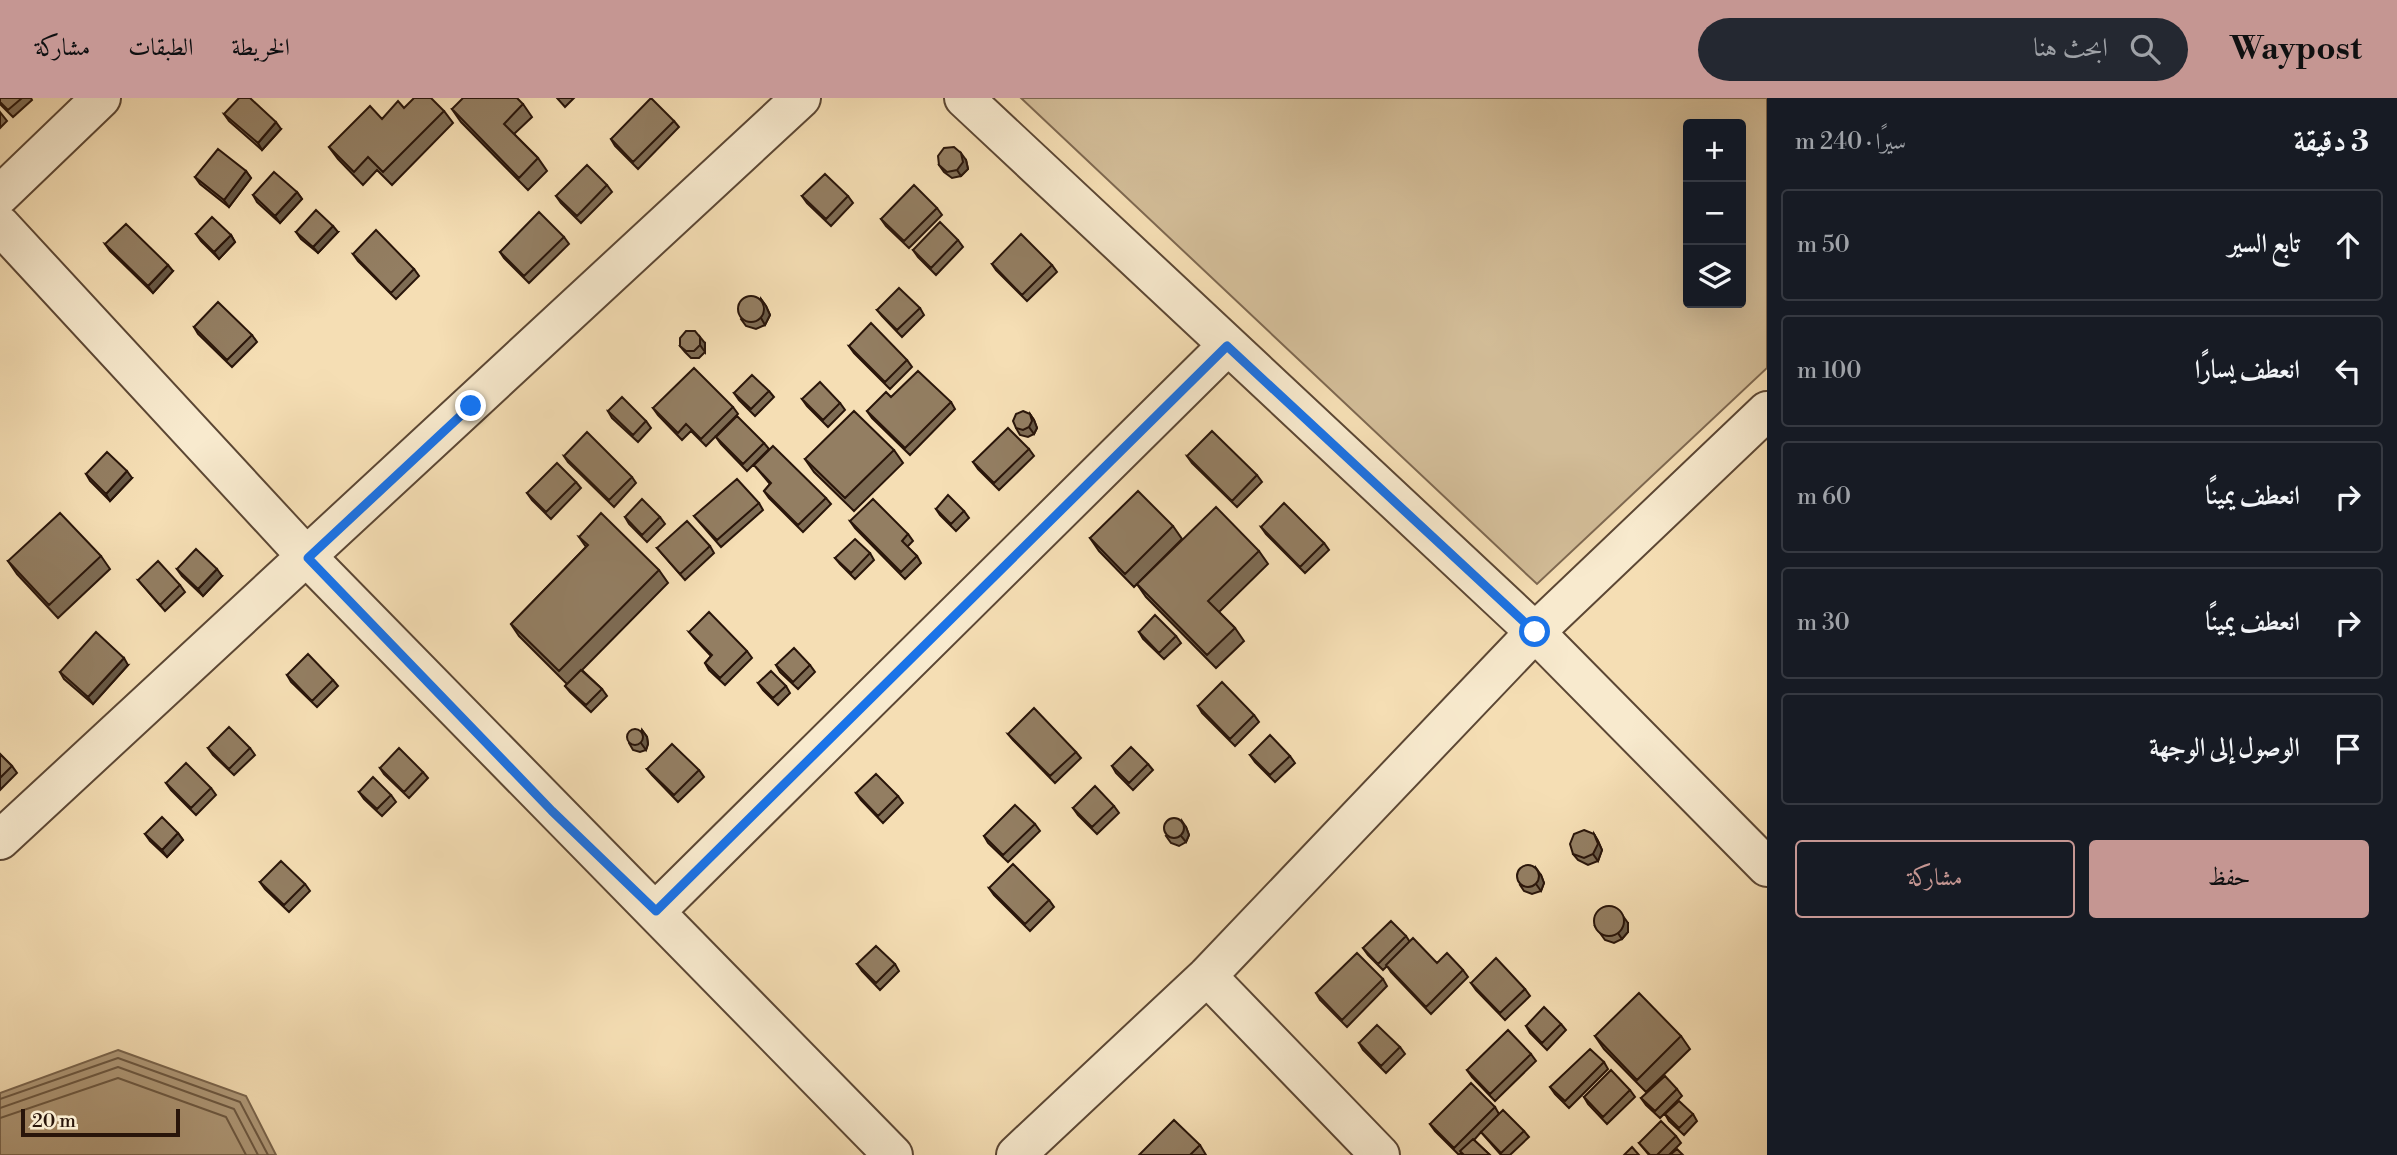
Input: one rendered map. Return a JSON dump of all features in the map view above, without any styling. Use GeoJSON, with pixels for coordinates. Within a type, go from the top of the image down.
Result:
{"type":"FeatureCollection","features":[{"type":"Feature","properties":{"kind":"street"},"geometry":{"type":"LineString","coordinates":[[0,195],[101,98]]}},
{"type":"Feature","properties":{"kind":"street"},"geometry":{"type":"LineString","coordinates":[[0,840],[308,558],[801,98]]}},
{"type":"Feature","properties":{"kind":"street"},"geometry":{"type":"LineString","coordinates":[[964,98],[1535,632],[1767,867]]}},
{"type":"Feature","properties":{"kind":"street"},"geometry":{"type":"LineString","coordinates":[[0,225],[308,558],[552,811],[656,911],[893,1155]]}},
{"type":"Feature","properties":{"kind":"street"},"geometry":{"type":"LineString","coordinates":[[656,911],[1227,346]]}},
{"type":"Feature","properties":{"kind":"street"},"geometry":{"type":"LineString","coordinates":[[1016,1155],[1207,976],[1535,632],[1767,411]]}},
{"type":"Feature","properties":{"kind":"street"},"geometry":{"type":"LineString","coordinates":[[1207,976],[1380,1155]]}},
{"type":"Feature","properties":{"kind":"shaded area"},"geometry":{"type":"Polygon","coordinates":[[[1021,98],[1767,98],[1767,368],[1537,584],[1021,98]]]}},
{"type":"Feature","properties":{"kind":"water"},"geometry":{"type":"Polygon","coordinates":[[[118,1050],[246,1096],[276,1155],[0,1155],[0,1093],[118,1050]]]}},
{"type":"Feature","properties":{"kind":"building"},"geometry":{"type":"Polygon","coordinates":[[[0,98],[22,98],[8,110],[0,102],[0,98]]]}},
{"type":"Feature","properties":{"kind":"building"},"geometry":{"type":"Polygon","coordinates":[[[239,98],[250,98],[276,122],[258,143],[224,114],[239,98]]]}},
{"type":"Feature","properties":{"kind":"building"},"geometry":{"type":"Polygon","coordinates":[[[414,98],[431,98],[444,111],[383,172],[368,157],[354,172],[329,147],[370,106],[382,119],[398,101],[404,108],[414,98]]]}},
{"type":"Feature","properties":{"kind":"building"},"geometry":{"type":"Polygon","coordinates":[[[463,98],[517,98],[523,104],[504,124],[538,158],[519,178],[452,109],[463,98]]]}},
{"type":"Feature","properties":{"kind":"building"},"geometry":{"type":"Polygon","coordinates":[[[651,98],[674,121],[633,162],[611,139],[651,98]]]}},
{"type":"Feature","properties":{"kind":"building"},"geometry":{"type":"Polygon","coordinates":[[[954,147],[961,153],[963,162],[957,170],[947,172],[939,165],[938,156],[944,148],[954,147]]]}},
{"type":"Feature","properties":{"kind":"building"},"geometry":{"type":"Polygon","coordinates":[[[218,149],[246,171],[224,200],[195,177],[218,149]]]}},
{"type":"Feature","properties":{"kind":"building"},"geometry":{"type":"Polygon","coordinates":[[[587,165],[607,185],[577,216],[556,196],[587,165]]]}},
{"type":"Feature","properties":{"kind":"building"},"geometry":{"type":"Polygon","coordinates":[[[274,172],[297,192],[275,216],[253,195],[274,172]]]}},
{"type":"Feature","properties":{"kind":"building"},"geometry":{"type":"Polygon","coordinates":[[[825,174],[848,196],[826,219],[802,196],[825,174]]]}},
{"type":"Feature","properties":{"kind":"building"},"geometry":{"type":"Polygon","coordinates":[[[914,185],[937,208],[904,241],[881,219],[914,185]]]}},
{"type":"Feature","properties":{"kind":"building"},"geometry":{"type":"Polygon","coordinates":[[[316,210],[333,226],[313,247],[296,232],[316,210]]]}},
{"type":"Feature","properties":{"kind":"building"},"geometry":{"type":"Polygon","coordinates":[[[539,212],[564,237],[524,276],[500,252],[539,212]]]}},
{"type":"Feature","properties":{"kind":"building"},"geometry":{"type":"Polygon","coordinates":[[[212,217],[231,235],[214,252],[196,234],[212,217]]]}},
{"type":"Feature","properties":{"kind":"building"},"geometry":{"type":"Polygon","coordinates":[[[940,222],[958,240],[931,268],[913,250],[940,222]]]}},
{"type":"Feature","properties":{"kind":"building"},"geometry":{"type":"Polygon","coordinates":[[[126,224],[168,265],[148,286],[105,244],[126,224]]]}},
{"type":"Feature","properties":{"kind":"building"},"geometry":{"type":"Polygon","coordinates":[[[376,230],[414,269],[391,293],[353,254],[376,230]]]}},
{"type":"Feature","properties":{"kind":"building"},"geometry":{"type":"Polygon","coordinates":[[[1021,234],[1052,265],[1022,295],[992,264],[1021,234]]]}},
{"type":"Feature","properties":{"kind":"building"},"geometry":{"type":"Polygon","coordinates":[[[899,288],[920,308],[897,330],[877,310],[899,288]]]}},
{"type":"Feature","properties":{"kind":"building"},"geometry":{"type":"Polygon","coordinates":[[[751,296],[760,300],[764,309],[760,318],[751,322],[742,318],[738,309],[742,300],[751,296]]]}},
{"type":"Feature","properties":{"kind":"building"},"geometry":{"type":"Polygon","coordinates":[[[218,302],[252,335],[227,360],[194,327],[218,302]]]}},
{"type":"Feature","properties":{"kind":"building"},"geometry":{"type":"Polygon","coordinates":[[[871,323],[907,360],[885,382],[849,346],[871,323]]]}},
{"type":"Feature","properties":{"kind":"building"},"geometry":{"type":"Polygon","coordinates":[[[686,331],[695,331],[700,337],[700,345],[694,351],[686,351],[680,346],[680,338],[686,331]]]}},
{"type":"Feature","properties":{"kind":"building"},"geometry":{"type":"Polygon","coordinates":[[[694,368],[733,407],[701,439],[686,424],[678,433],[653,408],[694,368]]]}},
{"type":"Feature","properties":{"kind":"building"},"geometry":{"type":"Polygon","coordinates":[[[918,371],[951,402],[905,448],[867,411],[886,392],[891,397],[918,371]]]}},
{"type":"Feature","properties":{"kind":"building"},"geometry":{"type":"Polygon","coordinates":[[[752,375],[769,391],[751,409],[734,393],[752,375]]]}},
{"type":"Feature","properties":{"kind":"building"},"geometry":{"type":"Polygon","coordinates":[[[820,382],[840,403],[823,420],[802,399],[820,382]]]}},
{"type":"Feature","properties":{"kind":"building"},"geometry":{"type":"Polygon","coordinates":[[[622,397],[646,421],[633,435],[608,411],[622,397]]]}},
{"type":"Feature","properties":{"kind":"building"},"geometry":{"type":"Polygon","coordinates":[[[854,411],[894,450],[845,498],[805,459],[854,411]]]}},
{"type":"Feature","properties":{"kind":"building"},"geometry":{"type":"Polygon","coordinates":[[[1023,411],[1030,414],[1032,421],[1029,427],[1023,430],[1016,428],[1013,421],[1016,414],[1023,411]]]}},
{"type":"Feature","properties":{"kind":"building"},"geometry":{"type":"Polygon","coordinates":[[[737,416],[764,443],[743,464],[716,437],[737,416]]]}},
{"type":"Feature","properties":{"kind":"building"},"geometry":{"type":"Polygon","coordinates":[[[1008,428],[1029,449],[994,483],[973,462],[1008,428]]]}},
{"type":"Feature","properties":{"kind":"building"},"geometry":{"type":"Polygon","coordinates":[[[1212,431],[1257,475],[1232,501],[1187,456],[1212,431]]]}},
{"type":"Feature","properties":{"kind":"building"},"geometry":{"type":"Polygon","coordinates":[[[587,432],[632,477],[609,500],[564,456],[587,432]]]}},
{"type":"Feature","properties":{"kind":"building"},"geometry":{"type":"Polygon","coordinates":[[[773,446],[826,498],[798,525],[764,491],[771,483],[754,465],[773,446]]]}},
{"type":"Feature","properties":{"kind":"building"},"geometry":{"type":"Polygon","coordinates":[[[107,452],[127,471],[106,494],[86,474],[107,452]]]}},
{"type":"Feature","properties":{"kind":"building"},"geometry":{"type":"Polygon","coordinates":[[[557,463],[576,482],[546,512],[527,493],[557,463]]]}},
{"type":"Feature","properties":{"kind":"building"},"geometry":{"type":"Polygon","coordinates":[[[737,479],[759,503],[717,540],[694,516],[737,479]]]}},
{"type":"Feature","properties":{"kind":"building"},"geometry":{"type":"Polygon","coordinates":[[[1138,491],[1173,526],[1125,574],[1090,538],[1138,491]]]}},
{"type":"Feature","properties":{"kind":"building"},"geometry":{"type":"Polygon","coordinates":[[[948,495],[964,511],[951,524],[936,509],[948,495]]]}},
{"type":"Feature","properties":{"kind":"building"},"geometry":{"type":"Polygon","coordinates":[[[642,499],[660,517],[642,535],[625,517],[642,499]]]}},
{"type":"Feature","properties":{"kind":"building"},"geometry":{"type":"Polygon","coordinates":[[[873,499],[908,534],[902,541],[917,556],[901,572],[850,521],[873,499]]]}},
{"type":"Feature","properties":{"kind":"building"},"geometry":{"type":"Polygon","coordinates":[[[1284,503],[1324,543],[1300,567],[1261,527],[1284,503]]]}},
{"type":"Feature","properties":{"kind":"building"},"geometry":{"type":"Polygon","coordinates":[[[1216,507],[1259,551],[1208,601],[1235,628],[1207,655],[1137,584],[1216,507]]]}},
{"type":"Feature","properties":{"kind":"building"},"geometry":{"type":"Polygon","coordinates":[[[60,513],[101,556],[49,605],[8,561],[60,513]]]}},
{"type":"Feature","properties":{"kind":"building"},"geometry":{"type":"Polygon","coordinates":[[[601,513],[659,570],[559,671],[511,624],[588,545],[579,537],[601,513]]]}},
{"type":"Feature","properties":{"kind":"building"},"geometry":{"type":"Polygon","coordinates":[[[687,521],[710,546],[680,574],[657,548],[687,521]]]}},
{"type":"Feature","properties":{"kind":"building"},"geometry":{"type":"Polygon","coordinates":[[[855,539],[870,553],[851,573],[835,558],[855,539]]]}},
{"type":"Feature","properties":{"kind":"building"},"geometry":{"type":"Polygon","coordinates":[[[196,549],[217,569],[198,589],[177,569],[196,549]]]}},
{"type":"Feature","properties":{"kind":"building"},"geometry":{"type":"Polygon","coordinates":[[[158,561],[180,585],[160,605],[138,580],[158,561]]]}},
{"type":"Feature","properties":{"kind":"building"},"geometry":{"type":"Polygon","coordinates":[[[709,612],[747,651],[720,678],[705,663],[712,655],[689,632],[709,612]]]}},
{"type":"Feature","properties":{"kind":"building"},"geometry":{"type":"Polygon","coordinates":[[[1155,615],[1176,636],[1159,653],[1139,632],[1155,615]]]}},
{"type":"Feature","properties":{"kind":"building"},"geometry":{"type":"Polygon","coordinates":[[[96,632],[124,658],[88,697],[60,672],[96,632]]]}},
{"type":"Feature","properties":{"kind":"building"},"geometry":{"type":"Polygon","coordinates":[[[794,648],[810,665],[793,682],[776,665],[794,648]]]}},
{"type":"Feature","properties":{"kind":"building"},"geometry":{"type":"Polygon","coordinates":[[[308,654],[333,680],[312,701],[287,675],[308,654]]]}},
{"type":"Feature","properties":{"kind":"building"},"geometry":{"type":"Polygon","coordinates":[[[581,670],[602,689],[586,705],[565,686],[581,670]]]}},
{"type":"Feature","properties":{"kind":"building"},"geometry":{"type":"Polygon","coordinates":[[[771,671],[786,686],[773,698],[758,683],[771,671]]]}},
{"type":"Feature","properties":{"kind":"building"},"geometry":{"type":"Polygon","coordinates":[[[1222,682],[1254,715],[1230,739],[1198,706],[1222,682]]]}},
{"type":"Feature","properties":{"kind":"building"},"geometry":{"type":"Polygon","coordinates":[[[1034,708],[1076,752],[1050,776],[1008,734],[1034,708]]]}},
{"type":"Feature","properties":{"kind":"building"},"geometry":{"type":"Polygon","coordinates":[[[229,727],[250,748],[229,769],[208,748],[229,727]]]}},
{"type":"Feature","properties":{"kind":"building"},"geometry":{"type":"Polygon","coordinates":[[[632,729],[638,729],[643,737],[641,743],[632,745],[627,740],[627,734],[632,729]]]}},
{"type":"Feature","properties":{"kind":"building"},"geometry":{"type":"Polygon","coordinates":[[[1270,735],[1290,756],[1270,775],[1250,755],[1270,735]]]}},
{"type":"Feature","properties":{"kind":"building"},"geometry":{"type":"Polygon","coordinates":[[[672,744],[699,770],[674,795],[647,769],[672,744]]]}},
{"type":"Feature","properties":{"kind":"building"},"geometry":{"type":"Polygon","coordinates":[[[1131,747],[1148,764],[1129,783],[1112,766],[1131,747]]]}},
{"type":"Feature","properties":{"kind":"building"},"geometry":{"type":"Polygon","coordinates":[[[399,748],[423,772],[404,792],[380,768],[399,748]]]}},
{"type":"Feature","properties":{"kind":"building"},"geometry":{"type":"Polygon","coordinates":[[[0,754],[12,766],[0,778],[0,754]]]}},
{"type":"Feature","properties":{"kind":"building"},"geometry":{"type":"Polygon","coordinates":[[[186,763],[211,788],[191,808],[166,783],[186,763]]]}},
{"type":"Feature","properties":{"kind":"building"},"geometry":{"type":"Polygon","coordinates":[[[876,774],[898,796],[878,816],[856,793],[876,774]]]}},
{"type":"Feature","properties":{"kind":"building"},"geometry":{"type":"Polygon","coordinates":[[[373,777],[391,795],[377,809],[359,792],[373,777]]]}},
{"type":"Feature","properties":{"kind":"building"},"geometry":{"type":"Polygon","coordinates":[[[1095,786],[1114,806],[1092,827],[1073,808],[1095,786]]]}},
{"type":"Feature","properties":{"kind":"building"},"geometry":{"type":"Polygon","coordinates":[[[1015,805],[1035,824],[1003,855],[984,836],[1015,805]]]}},
{"type":"Feature","properties":{"kind":"building"},"geometry":{"type":"Polygon","coordinates":[[[162,817],[178,833],[162,850],[145,834],[162,817]]]}},
{"type":"Feature","properties":{"kind":"building"},"geometry":{"type":"Polygon","coordinates":[[[1170,818],[1178,818],[1184,828],[1178,838],[1170,838],[1164,832],[1164,824],[1170,818]]]}},
{"type":"Feature","properties":{"kind":"building"},"geometry":{"type":"Polygon","coordinates":[[[1584,830],[1594,834],[1598,844],[1593,854],[1584,858],[1573,854],[1570,844],[1574,834],[1584,830]]]}},
{"type":"Feature","properties":{"kind":"building"},"geometry":{"type":"Polygon","coordinates":[[[281,861],[305,884],[284,905],[260,882],[281,861]]]}},
{"type":"Feature","properties":{"kind":"building"},"geometry":{"type":"Polygon","coordinates":[[[1013,864],[1049,900],[1025,924],[989,888],[1013,864]]]}},
{"type":"Feature","properties":{"kind":"building"},"geometry":{"type":"Polygon","coordinates":[[[1528,865],[1536,868],[1539,876],[1536,884],[1528,887],[1520,884],[1517,876],[1520,868],[1528,865]]]}},
{"type":"Feature","properties":{"kind":"building"},"geometry":{"type":"Polygon","coordinates":[[[1609,906],[1619,911],[1624,921],[1619,931],[1609,936],[1599,931],[1594,921],[1599,911],[1609,906]]]}},
{"type":"Feature","properties":{"kind":"building"},"geometry":{"type":"Polygon","coordinates":[[[1391,921],[1406,936],[1378,964],[1363,948],[1391,921]]]}},
{"type":"Feature","properties":{"kind":"building"},"geometry":{"type":"Polygon","coordinates":[[[1413,938],[1437,963],[1447,953],[1463,970],[1426,1007],[1386,965],[1413,938]]]}},
{"type":"Feature","properties":{"kind":"building"},"geometry":{"type":"Polygon","coordinates":[[[876,946],[895,964],[876,983],[857,964],[876,946]]]}},
{"type":"Feature","properties":{"kind":"building"},"geometry":{"type":"Polygon","coordinates":[[[1357,953],[1383,979],[1342,1020],[1316,993],[1357,953]]]}},
{"type":"Feature","properties":{"kind":"building"},"geometry":{"type":"Polygon","coordinates":[[[1496,958],[1525,989],[1500,1013],[1471,983],[1496,958]]]}},
{"type":"Feature","properties":{"kind":"building"},"geometry":{"type":"Polygon","coordinates":[[[1639,993],[1681,1036],[1637,1080],[1595,1036],[1639,993]]]}},
{"type":"Feature","properties":{"kind":"building"},"geometry":{"type":"Polygon","coordinates":[[[1544,1007],[1561,1024],[1542,1043],[1526,1026],[1544,1007]]]}},
{"type":"Feature","properties":{"kind":"building"},"geometry":{"type":"Polygon","coordinates":[[[1377,1025],[1400,1047],[1381,1066],[1359,1043],[1377,1025]]]}},
{"type":"Feature","properties":{"kind":"building"},"geometry":{"type":"Polygon","coordinates":[[[1508,1030],[1531,1054],[1490,1094],[1467,1070],[1508,1030]]]}},
{"type":"Feature","properties":{"kind":"building"},"geometry":{"type":"Polygon","coordinates":[[[1590,1049],[1604,1062],[1565,1101],[1550,1087],[1590,1049]]]}},
{"type":"Feature","properties":{"kind":"building"},"geometry":{"type":"Polygon","coordinates":[[[1611,1070],[1630,1090],[1603,1117],[1584,1097],[1611,1070]]]}},
{"type":"Feature","properties":{"kind":"building"},"geometry":{"type":"Polygon","coordinates":[[[1665,1076],[1677,1089],[1655,1111],[1641,1098],[1665,1076]]]}},
{"type":"Feature","properties":{"kind":"building"},"geometry":{"type":"Polygon","coordinates":[[[1471,1083],[1495,1107],[1454,1148],[1430,1124],[1471,1083]]]}},
{"type":"Feature","properties":{"kind":"building"},"geometry":{"type":"Polygon","coordinates":[[[1679,1101],[1693,1114],[1679,1128],[1665,1114],[1679,1101]]]}},
{"type":"Feature","properties":{"kind":"building"},"geometry":{"type":"Polygon","coordinates":[[[1503,1110],[1524,1131],[1501,1153],[1481,1132],[1503,1110]]]}},
{"type":"Feature","properties":{"kind":"building"},"geometry":{"type":"Polygon","coordinates":[[[1174,1120],[1200,1145],[1190,1155],[1139,1155],[1174,1120]]]}},
{"type":"Feature","properties":{"kind":"building"},"geometry":{"type":"Polygon","coordinates":[[[1661,1121],[1676,1136],[1657,1155],[1650,1155],[1639,1143],[1661,1121]]]}},
{"type":"Feature","properties":{"kind":"building"},"geometry":{"type":"Polygon","coordinates":[[[1473,1139],[1490,1155],[1464,1155],[1460,1151],[1473,1139]]]}},
{"type":"Feature","properties":{"kind":"building"},"geometry":{"type":"Polygon","coordinates":[[[1632,1147],[1639,1155],[1624,1155],[1632,1147]]]}},
{"type":"Feature","properties":{"kind":"building"},"geometry":{"type":"Polygon","coordinates":[[[1677,1149],[1683,1155],[1670,1155],[1677,1149]]]}},
{"type":"Feature","properties":{"kind":"route"},"geometry":{"type":"LineString","coordinates":[[471,406],[308,558],[552,811],[656,911],[1227,346],[1535,632]]}}]}
